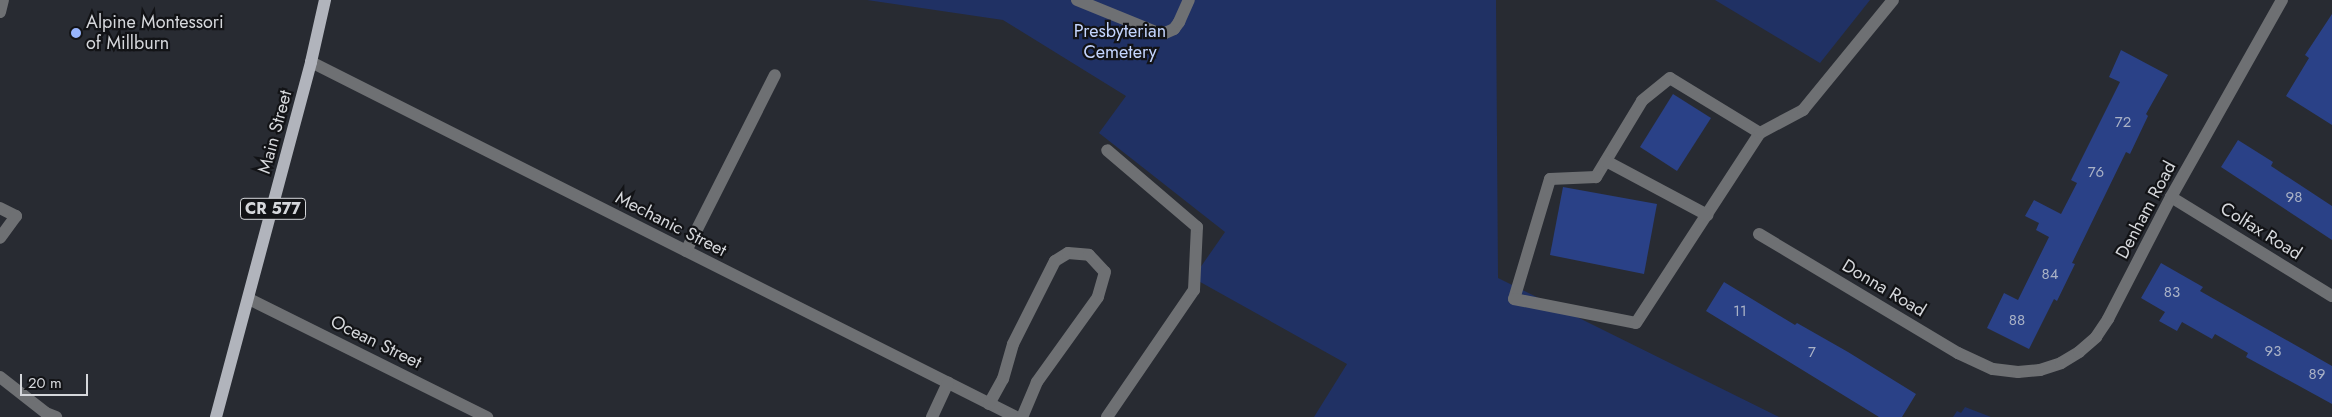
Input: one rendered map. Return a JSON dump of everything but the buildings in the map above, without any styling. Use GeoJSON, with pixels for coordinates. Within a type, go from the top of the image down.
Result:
{"type":"FeatureCollection","features":[{"type":"Feature","properties":{"kind":"main road","name":"Main Street"},"geometry":{"type":"LineString","coordinates":[[216,417],[311,62],[325,0]]}},
{"type":"Feature","properties":{"kind":"street"},"geometry":{"type":"LineString","coordinates":[[0,12],[4,0]]}},
{"type":"Feature","properties":{"kind":"street"},"geometry":{"type":"LineString","coordinates":[[1077,0],[1156,32],[1174,29],[1189,0]]}},
{"type":"Feature","properties":{"kind":"street"},"geometry":{"type":"LineString","coordinates":[[1760,133],[1670,78],[1642,102],[1596,177],[1550,179],[1514,298],[1636,323],[1760,133],[1803,110],[1893,0]]}},
{"type":"Feature","properties":{"kind":"street","name":"Denham Road"},"geometry":{"type":"LineString","coordinates":[[1993,369],[2018,372],[2040,370],[2060,363],[2079,352],[2096,337],[2108,319],[2171,197],[2282,0]]}},
{"type":"Feature","properties":{"kind":"street","name":"Mechanic Street"},"geometry":{"type":"LineString","coordinates":[[311,62],[1016,417]]}},
{"type":"Feature","properties":{"kind":"street"},"geometry":{"type":"LineString","coordinates":[[686,251],[775,75]]}},
{"type":"Feature","properties":{"kind":"street"},"geometry":{"type":"LineString","coordinates":[[1107,150],[1197,227],[1194,290],[1107,417]]}},
{"type":"Feature","properties":{"kind":"street"},"geometry":{"type":"LineString","coordinates":[[1606,161],[1707,215]]}},
{"type":"Feature","properties":{"kind":"street","name":"Colfax Road"},"geometry":{"type":"LineString","coordinates":[[2171,197],[2332,296]]}},
{"type":"Feature","properties":{"kind":"street"},"geometry":{"type":"LineString","coordinates":[[0,208],[16,216],[0,238]]}},
{"type":"Feature","properties":{"kind":"street","name":"Donna Road"},"geometry":{"type":"LineString","coordinates":[[1759,234],[1958,354],[1993,369]]}},
{"type":"Feature","properties":{"kind":"street"},"geometry":{"type":"LineString","coordinates":[[989,404],[1003,379],[1013,344],[1055,261],[1068,253],[1089,255],[1105,272],[1098,297],[1037,382],[1022,417]]}},
{"type":"Feature","properties":{"kind":"street","name":"Ocean Street"},"geometry":{"type":"LineString","coordinates":[[249,299],[487,417]]}},
{"type":"Feature","properties":{"kind":"street"},"geometry":{"type":"LineString","coordinates":[[0,378],[46,413],[56,417]]}},
{"type":"Feature","properties":{"kind":"street"},"geometry":{"type":"LineString","coordinates":[[932,417],[948,383]]}},
{"type":"Feature","properties":{"kind":"green space","name":"Presbyterian Cemetery"},"geometry":{"type":"Polygon","coordinates":[[[867,0],[1496,0],[1498,278],[1779,417],[1314,417],[1347,364],[1193,278],[1225,232],[1099,133],[1126,96],[1003,20],[867,0]]]}},
{"type":"Feature","properties":{"kind":"green space"},"geometry":{"type":"Polygon","coordinates":[[[1715,0],[1870,0],[1820,63],[1715,0]]]}},
{"type":"Feature","properties":{"kind":"green space"},"geometry":{"type":"Polygon","coordinates":[[[1965,407],[1991,417],[1953,417],[1957,411],[1961,413],[1965,407]]]}},
{"type":"Feature","properties":{"kind":"place","name":"Alpine Montessori of Millburn"},"geometry":{"type":"Point","coordinates":[76,33]}}]}
